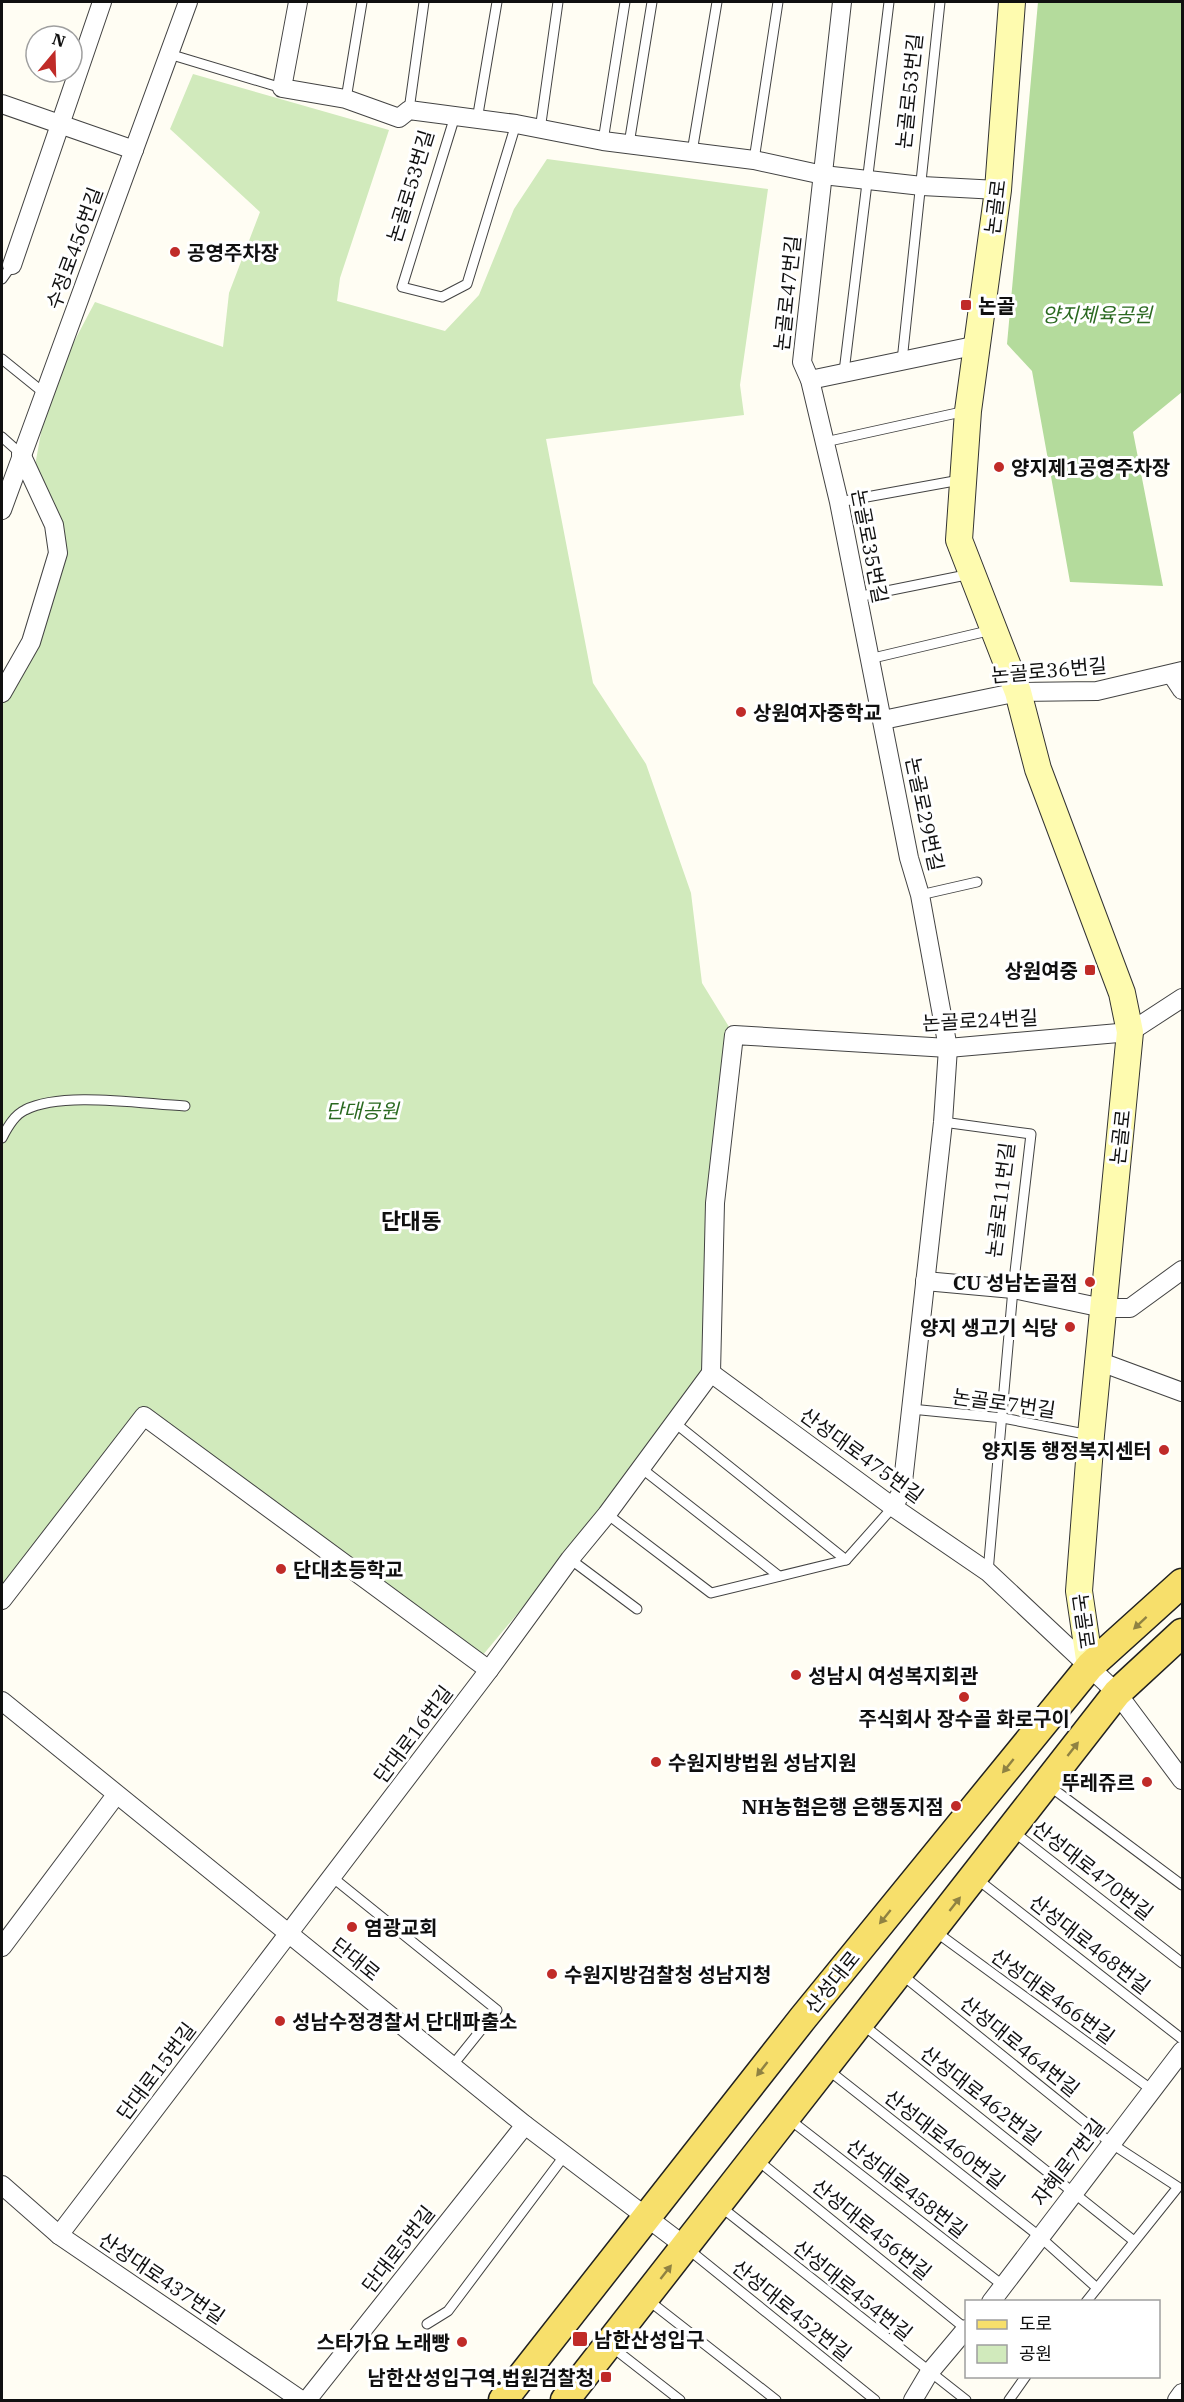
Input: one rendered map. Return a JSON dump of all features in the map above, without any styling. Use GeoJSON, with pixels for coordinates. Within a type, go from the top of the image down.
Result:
{"type":"FeatureCollection","features":[{"type":"Feature","properties":{"kind":"main road","name":"산성대로"},"geometry":{"type":"LineString","coordinates":[[503,2400],[803,2018],[1090,1666],[1182,1583]]}},
{"type":"Feature","properties":{"kind":"main road"},"geometry":{"type":"LineString","coordinates":[[574,2394],[754,2158],[976,1877],[1009,1828],[1118,1693],[1182,1633]]}},
{"type":"Feature","properties":{"kind":"street"},"geometry":{"type":"LineString","coordinates":[[7,272],[61,125],[102,2]]}},
{"type":"Feature","properties":{"kind":"street","name":"수정로456번길"},"geometry":{"type":"LineString","coordinates":[[2,510],[188,2]]}},
{"type":"Feature","properties":{"kind":"street"},"geometry":{"type":"LineString","coordinates":[[282,88],[298,2]]}},
{"type":"Feature","properties":{"kind":"street"},"geometry":{"type":"LineString","coordinates":[[823,175],[842,2]]}},
{"type":"Feature","properties":{"kind":"street","name":"논골로"},"geometry":{"type":"LineString","coordinates":[[1012,2],[998,190],[968,411],[961,480],[959,540],[1018,692],[1038,769],[1122,993],[1130,1032],[1091,1435],[1079,1591],[1090,1666]]}},
{"type":"Feature","properties":{"kind":"street","name":"논골로53번길"},"geometry":{"type":"LineString","coordinates":[[282,88],[346,99],[399,118],[409,110],[516,124],[603,141],[754,160],[823,175],[922,186],[998,190]]}},
{"type":"Feature","properties":{"kind":"street"},"geometry":{"type":"LineString","coordinates":[[2,104],[134,150]]}},
{"type":"Feature","properties":{"kind":"street","name":"논골로47번길"},"geometry":{"type":"LineString","coordinates":[[810,380],[802,362],[823,175]]}},
{"type":"Feature","properties":{"kind":"street"},"geometry":{"type":"LineString","coordinates":[[810,380],[978,345]]}},
{"type":"Feature","properties":{"kind":"street","name":"논골로35번길"},"geometry":{"type":"LineString","coordinates":[[810,380],[839,502],[883,720]]}},
{"type":"Feature","properties":{"kind":"street"},"geometry":{"type":"LineString","coordinates":[[2,693],[31,642],[58,554],[54,525],[21,454]]}},
{"type":"Feature","properties":{"kind":"street","name":"논골로36번길"},"geometry":{"type":"LineString","coordinates":[[883,720],[1018,692],[1097,691],[1179,678]]}},
{"type":"Feature","properties":{"kind":"street","name":"논골로29번길"},"geometry":{"type":"LineString","coordinates":[[883,720],[909,858],[920,895]]}},
{"type":"Feature","properties":{"kind":"street"},"geometry":{"type":"LineString","coordinates":[[893,1507],[902,1491],[943,1122],[948,1048],[920,895]]}},
{"type":"Feature","properties":{"kind":"street","name":"논골로24번길"},"geometry":{"type":"LineString","coordinates":[[711,1373],[715,1203],[734,1035],[948,1048],[1130,1032],[1182,998]]}},
{"type":"Feature","properties":{"kind":"street","name":"논골로11번길"},"geometry":{"type":"LineString","coordinates":[[925,1281],[1013,1289],[1103,1308],[1130,1308],[1182,1270]]}},
{"type":"Feature","properties":{"kind":"street"},"geometry":{"type":"LineString","coordinates":[[1098,1361],[1182,1392]]}},
{"type":"Feature","properties":{"kind":"street","name":"단대로16번길"},"geometry":{"type":"LineString","coordinates":[[289,1934],[570,1559],[608,1514],[711,1373]]}},
{"type":"Feature","properties":{"kind":"street","name":"산성대로475번길"},"geometry":{"type":"LineString","coordinates":[[711,1373],[893,1507],[988,1572],[1118,1693],[1182,1780]]}},
{"type":"Feature","properties":{"kind":"street"},"geometry":{"type":"LineString","coordinates":[[2,1600],[144,1416],[489,1670]]}},
{"type":"Feature","properties":{"kind":"street","name":"단대로"},"geometry":{"type":"LineString","coordinates":[[2,1701],[525,2125],[686,2247]]}},
{"type":"Feature","properties":{"kind":"street"},"geometry":{"type":"LineString","coordinates":[[2,1947],[116,1795]]}},
{"type":"Feature","properties":{"kind":"street","name":"단대로15번길"},"geometry":{"type":"LineString","coordinates":[[59,2235],[289,1934]]}},
{"type":"Feature","properties":{"kind":"street","name":"자혜로7번길"},"geometry":{"type":"LineString","coordinates":[[992,2300],[1005,2287],[1039,2236],[1182,2051]]}},
{"type":"Feature","properties":{"kind":"street","name":"단대로5번길"},"geometry":{"type":"LineString","coordinates":[[307,2400],[525,2125]]}},
{"type":"Feature","properties":{"kind":"street","name":"산성대로437번길"},"geometry":{"type":"LineString","coordinates":[[2,2186],[59,2235],[301,2400]]}},
{"type":"Feature","properties":{"kind":"street"},"geometry":{"type":"LineString","coordinates":[[912,2400],[929,2373],[965,2330]]}},
{"type":"Feature","properties":{"kind":"street"},"geometry":{"type":"LineString","coordinates":[[1177,2400],[1182,2393]]}},
{"type":"Feature","properties":{"kind":"lane"},"geometry":{"type":"LineString","coordinates":[[346,99],[362,2]]}},
{"type":"Feature","properties":{"kind":"lane","name":"논골로53번길"},"geometry":{"type":"LineString","coordinates":[[409,110],[424,2]]}},
{"type":"Feature","properties":{"kind":"lane"},"geometry":{"type":"LineString","coordinates":[[477,120],[497,2]]}},
{"type":"Feature","properties":{"kind":"lane"},"geometry":{"type":"LineString","coordinates":[[540,130],[558,2]]}},
{"type":"Feature","properties":{"kind":"lane"},"geometry":{"type":"LineString","coordinates":[[603,141],[625,2]]}},
{"type":"Feature","properties":{"kind":"lane"},"geometry":{"type":"LineString","coordinates":[[629,144],[652,2]]}},
{"type":"Feature","properties":{"kind":"lane"},"geometry":{"type":"LineString","coordinates":[[693,152],[717,2]]}},
{"type":"Feature","properties":{"kind":"lane"},"geometry":{"type":"LineString","coordinates":[[754,160],[778,2]]}},
{"type":"Feature","properties":{"kind":"lane","name":"논골로53번길"},"geometry":{"type":"LineString","coordinates":[[866,179],[889,2]]}},
{"type":"Feature","properties":{"kind":"lane","name":"논골로53번길"},"geometry":{"type":"LineString","coordinates":[[922,186],[940,2]]}},
{"type":"Feature","properties":{"kind":"lane"},"geometry":{"type":"LineString","coordinates":[[169,54],[282,88]]}},
{"type":"Feature","properties":{"kind":"lane","name":"논골로53번길"},"geometry":{"type":"LineString","coordinates":[[455,116],[402,286],[442,297],[467,284],[516,124]]}},
{"type":"Feature","properties":{"kind":"lane"},"geometry":{"type":"LineString","coordinates":[[844,372],[866,179]]}},
{"type":"Feature","properties":{"kind":"lane"},"geometry":{"type":"LineString","coordinates":[[902,361],[922,186]]}},
{"type":"Feature","properties":{"kind":"lane"},"geometry":{"type":"LineString","coordinates":[[2,359],[44,393]]}},
{"type":"Feature","properties":{"kind":"lane"},"geometry":{"type":"LineString","coordinates":[[825,442],[968,411]]}},
{"type":"Feature","properties":{"kind":"lane"},"geometry":{"type":"LineString","coordinates":[[2,437],[21,454]]}},
{"type":"Feature","properties":{"kind":"lane"},"geometry":{"type":"LineString","coordinates":[[839,502],[961,480]]}},
{"type":"Feature","properties":{"kind":"lane"},"geometry":{"type":"LineString","coordinates":[[857,597],[973,573]]}},
{"type":"Feature","properties":{"kind":"lane"},"geometry":{"type":"LineString","coordinates":[[869,659],[993,630]]}},
{"type":"Feature","properties":{"kind":"lane","name":"논골로29번길"},"geometry":{"type":"LineString","coordinates":[[920,895],[977,882]]}},
{"type":"Feature","properties":{"kind":"lane"},"geometry":{"type":"LineString","coordinates":[[2,1138],[8,1126],[22,1111],[62,1100],[185,1106]]}},
{"type":"Feature","properties":{"kind":"lane","name":"논골로11번길"},"geometry":{"type":"LineString","coordinates":[[943,1122],[1031,1134],[1013,1289],[1003,1418]]}},
{"type":"Feature","properties":{"kind":"lane","name":"논골로7번길"},"geometry":{"type":"LineString","coordinates":[[911,1409],[1003,1418],[1091,1435]]}},
{"type":"Feature","properties":{"kind":"lane"},"geometry":{"type":"LineString","coordinates":[[988,1572],[1003,1418]]}},
{"type":"Feature","properties":{"kind":"lane"},"geometry":{"type":"LineString","coordinates":[[675,1423],[846,1560]]}},
{"type":"Feature","properties":{"kind":"lane"},"geometry":{"type":"LineString","coordinates":[[641,1468],[779,1576]]}},
{"type":"Feature","properties":{"kind":"lane"},"geometry":{"type":"LineString","coordinates":[[608,1514],[711,1593],[846,1560],[893,1507]]}},
{"type":"Feature","properties":{"kind":"lane"},"geometry":{"type":"LineString","coordinates":[[570,1559],[637,1609]]}},
{"type":"Feature","properties":{"kind":"lane"},"geometry":{"type":"LineString","coordinates":[[1046,1784],[1182,1885]]}},
{"type":"Feature","properties":{"kind":"lane","name":"산성대로470번길"},"geometry":{"type":"LineString","coordinates":[[1009,1828],[1182,1963]]}},
{"type":"Feature","properties":{"kind":"lane"},"geometry":{"type":"LineString","coordinates":[[332,1877],[497,2010],[452,2066]]}},
{"type":"Feature","properties":{"kind":"lane","name":"산성대로468번길"},"geometry":{"type":"LineString","coordinates":[[976,1877],[1182,2039]]}},
{"type":"Feature","properties":{"kind":"lane","name":"산성대로466번길"},"geometry":{"type":"LineString","coordinates":[[933,1930],[1152,2090]]}},
{"type":"Feature","properties":{"kind":"lane","name":"산성대로464번길"},"geometry":{"type":"LineString","coordinates":[[899,1973],[1112,2144],[1178,2187],[1134,2241]]}},
{"type":"Feature","properties":{"kind":"lane","name":"산성대로462번길"},"geometry":{"type":"LineString","coordinates":[[861,2023],[1134,2241]]}},
{"type":"Feature","properties":{"kind":"lane","name":"산성대로460번길"},"geometry":{"type":"LineString","coordinates":[[825,2068],[1039,2236],[1097,2288]]}},
{"type":"Feature","properties":{"kind":"lane","name":"산성대로458번길"},"geometry":{"type":"LineString","coordinates":[[787,2118],[1005,2287]]}},
{"type":"Feature","properties":{"kind":"lane"},"geometry":{"type":"LineString","coordinates":[[427,2324],[448,2311],[565,2155]]}},
{"type":"Feature","properties":{"kind":"lane","name":"산성대로456번길"},"geometry":{"type":"LineString","coordinates":[[754,2158],[965,2328]]}},
{"type":"Feature","properties":{"kind":"lane","name":"산성대로454번길"},"geometry":{"type":"LineString","coordinates":[[719,2205],[966,2400]]}},
{"type":"Feature","properties":{"kind":"lane"},"geometry":{"type":"LineString","coordinates":[[1087,2300],[1134,2241]]}},
{"type":"Feature","properties":{"kind":"lane","name":"산성대로452번길"},"geometry":{"type":"LineString","coordinates":[[686,2247],[875,2400]]}},
{"type":"Feature","properties":{"kind":"lane"},"geometry":{"type":"LineString","coordinates":[[646,2299],[776,2400]]}},
{"type":"Feature","properties":{"kind":"lane"},"geometry":{"type":"LineString","coordinates":[[610,2345],[680,2400]]}},
{"type":"Feature","properties":{"kind":"lane"},"geometry":{"type":"LineString","coordinates":[[1009,2400],[1025,2378]]}},
{"type":"Feature","properties":{"kind":"green space","name":"양지체육공원"},"geometry":{"type":"Polygon","coordinates":[[[1038,2],[1182,2],[1182,392],[1133,432],[1163,586],[1070,582],[1032,371],[1007,344],[1038,2]]]}},
{"type":"Feature","properties":{"kind":"green space","name":"단대공원"},"geometry":{"type":"Polygon","coordinates":[[[193,74],[389,130],[340,278],[337,301],[445,331],[479,295],[514,209],[547,159],[768,189],[740,385],[744,415],[546,439],[593,683],[646,764],[691,893],[702,983],[734,1035],[711,1373],[648,1458],[482,1656],[144,1407],[2,1600],[2,693],[58,553],[34,471],[49,389],[95,302],[223,347],[229,293],[260,212],[170,129],[193,74]]]}},
{"type":"Feature","properties":{"kind":"place","name":"공영주차장"},"geometry":{"type":"Point","coordinates":[175,252]}},
{"type":"Feature","properties":{"kind":"place","name":"논골"},"geometry":{"type":"Point","coordinates":[966,305]}},
{"type":"Feature","properties":{"kind":"place","name":"양지제1공영주차장"},"geometry":{"type":"Point","coordinates":[999,467]}},
{"type":"Feature","properties":{"kind":"place","name":"상원여자중학교"},"geometry":{"type":"Point","coordinates":[741,712]}},
{"type":"Feature","properties":{"kind":"place","name":"상원여중"},"geometry":{"type":"Point","coordinates":[1090,970]}},
{"type":"Feature","properties":{"kind":"place","name":"CU 성남논골점"},"geometry":{"type":"Point","coordinates":[1090,1282]}},
{"type":"Feature","properties":{"kind":"place","name":"양지 생고기 식당"},"geometry":{"type":"Point","coordinates":[1070,1327]}},
{"type":"Feature","properties":{"kind":"place","name":"양지동 행정복지센터"},"geometry":{"type":"Point","coordinates":[1164,1450]}},
{"type":"Feature","properties":{"kind":"place","name":"단대초등학교"},"geometry":{"type":"Point","coordinates":[281,1569]}},
{"type":"Feature","properties":{"kind":"place","name":"성남시 여성복지회관"},"geometry":{"type":"Point","coordinates":[796,1675]}},
{"type":"Feature","properties":{"kind":"place","name":"주식회사 장수골 화로구이"},"geometry":{"type":"Point","coordinates":[964,1697]}},
{"type":"Feature","properties":{"kind":"place","name":"수원지방법원 성남지원"},"geometry":{"type":"Point","coordinates":[656,1762]}},
{"type":"Feature","properties":{"kind":"place","name":"뚜레쥬르"},"geometry":{"type":"Point","coordinates":[1147,1782]}},
{"type":"Feature","properties":{"kind":"place","name":"NH농협은행 은행동지점"},"geometry":{"type":"Point","coordinates":[956,1806]}},
{"type":"Feature","properties":{"kind":"place","name":"염광교회"},"geometry":{"type":"Point","coordinates":[352,1927]}},
{"type":"Feature","properties":{"kind":"place","name":"수원지방검찰청 성남지청"},"geometry":{"type":"Point","coordinates":[552,1974]}},
{"type":"Feature","properties":{"kind":"place","name":"성남수정경찰서 단대파출소"},"geometry":{"type":"Point","coordinates":[280,2021]}},
{"type":"Feature","properties":{"kind":"place","name":"남한산성입구"},"geometry":{"type":"Point","coordinates":[580,2339]}},
{"type":"Feature","properties":{"kind":"place","name":"스타가요 노래빵"},"geometry":{"type":"Point","coordinates":[462,2342]}},
{"type":"Feature","properties":{"kind":"place","name":"남한산성입구역.법원검찰청"},"geometry":{"type":"Point","coordinates":[606,2377]}},
{"type":"Feature","properties":{"kind":"district","name":"단대동"},"geometry":{"type":"Point","coordinates":[411,1220]}}]}
